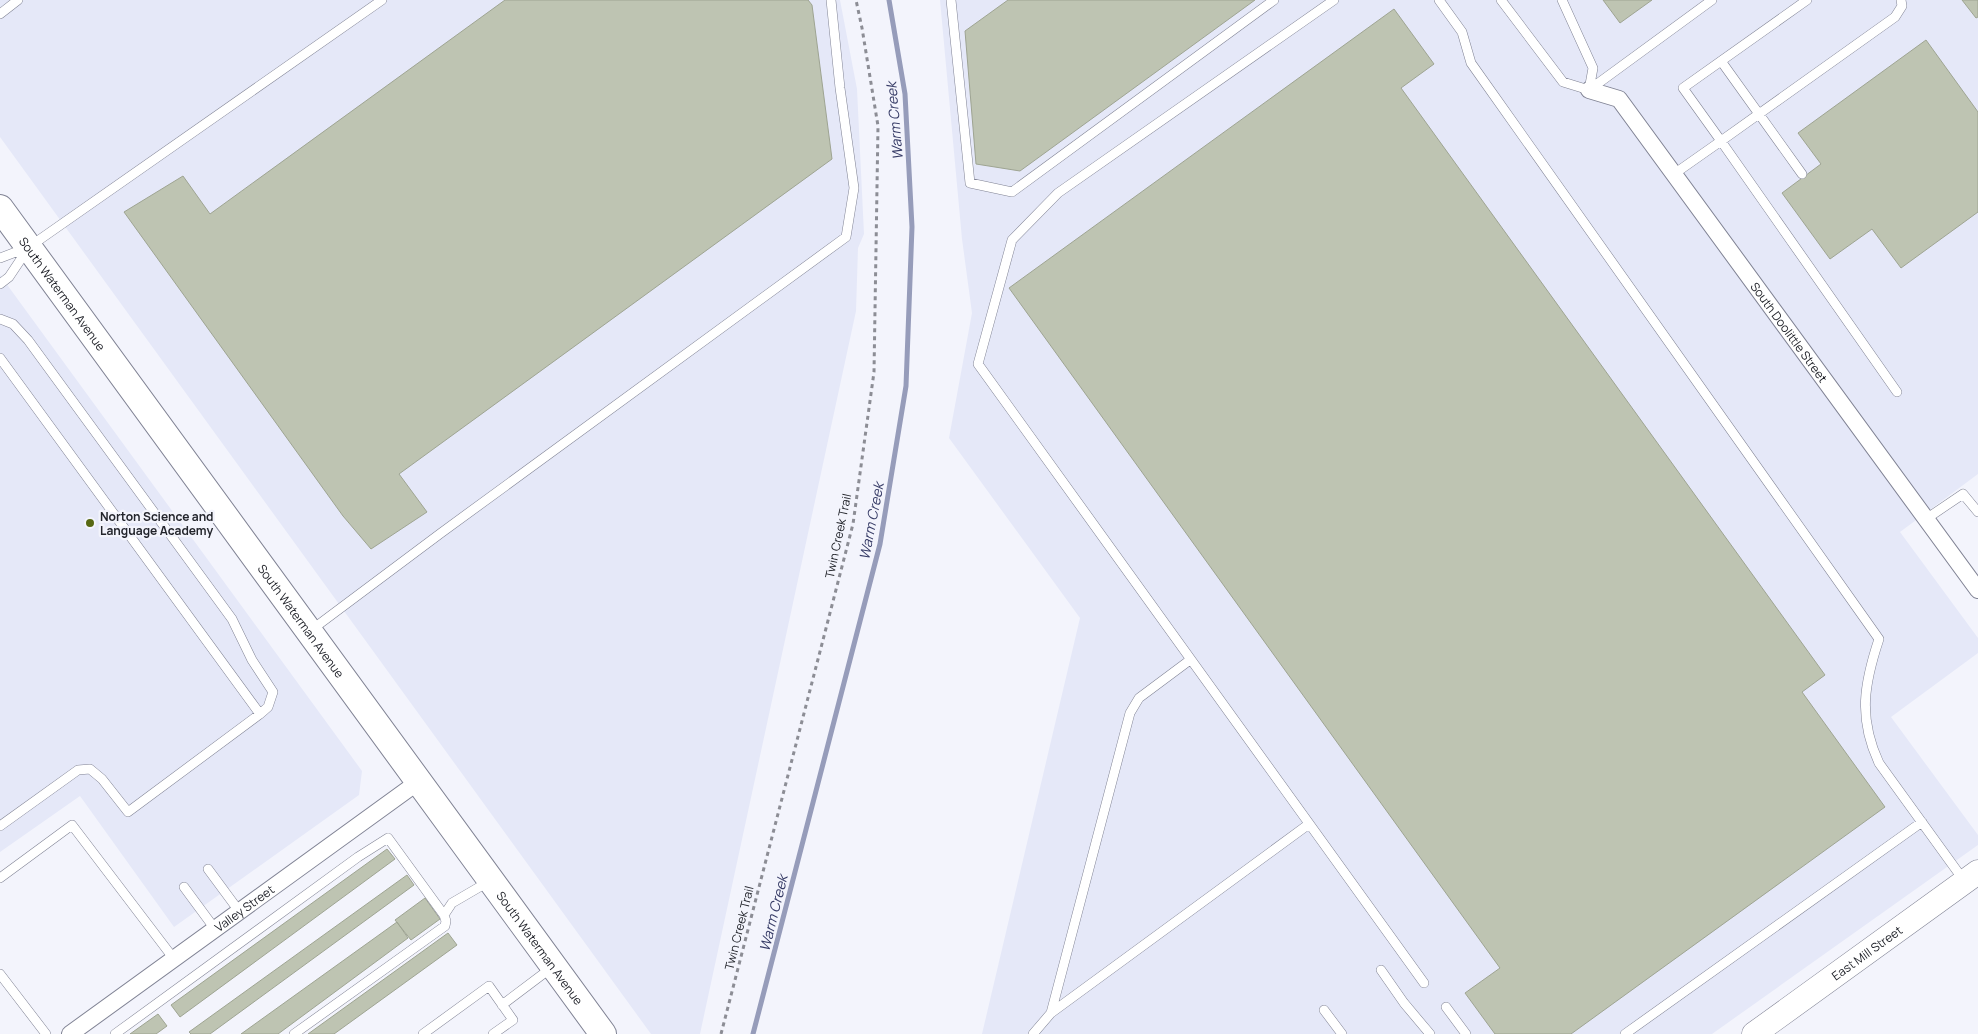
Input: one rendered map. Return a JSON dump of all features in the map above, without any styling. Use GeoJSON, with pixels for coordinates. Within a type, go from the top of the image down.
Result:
{"type":"FeatureCollection","features":[{"type":"Feature","properties":{"kind":"main road","name":"South Waterman Avenue"},"geometry":{"type":"LineString","coordinates":[[0,208],[603,1034]]}},
{"type":"Feature","properties":{"kind":"main road","name":"East Mill Street"},"geometry":{"type":"LineString","coordinates":[[1754,1034],[1971,877]]}},
{"type":"Feature","properties":{"kind":"street","name":"South Doolittle Street"},"geometry":{"type":"LineString","coordinates":[[1589,90],[1619,99],[1978,590]]}},
{"type":"Feature","properties":{"kind":"street","name":"Valley Street"},"geometry":{"type":"LineString","coordinates":[[70,1034],[418,782]]}},
{"type":"Feature","properties":{"kind":"lane"},"geometry":{"type":"LineString","coordinates":[[0,14],[18,0]]}},
{"type":"Feature","properties":{"kind":"lane"},"geometry":{"type":"LineString","coordinates":[[0,258],[29,248],[382,0]]}},
{"type":"Feature","properties":{"kind":"lane"},"geometry":{"type":"LineString","coordinates":[[309,632],[441,533],[846,237],[854,188],[840,88],[831,0]]}},
{"type":"Feature","properties":{"kind":"lane"},"geometry":{"type":"LineString","coordinates":[[951,0],[970,184],[1012,192],[1274,0]]}},
{"type":"Feature","properties":{"kind":"lane"},"geometry":{"type":"LineString","coordinates":[[1334,0],[1066,187],[1052,199],[1012,240],[978,364],[1424,983]]}},
{"type":"Feature","properties":{"kind":"lane"},"geometry":{"type":"LineString","coordinates":[[1439,0],[1462,32],[1471,63],[1879,639],[1869,670],[1864,717],[1870,744],[1879,763],[1922,822],[1971,877]]}},
{"type":"Feature","properties":{"kind":"lane"},"geometry":{"type":"LineString","coordinates":[[1501,0],[1562,82],[1589,90]]}},
{"type":"Feature","properties":{"kind":"lane"},"geometry":{"type":"LineString","coordinates":[[1562,0],[1593,68],[1589,90]]}},
{"type":"Feature","properties":{"kind":"lane"},"geometry":{"type":"LineString","coordinates":[[1589,90],[1712,0]]}},
{"type":"Feature","properties":{"kind":"lane"},"geometry":{"type":"LineString","coordinates":[[1807,0],[1683,88],[1897,392]]}},
{"type":"Feature","properties":{"kind":"lane"},"geometry":{"type":"LineString","coordinates":[[1674,174],[1895,17],[1902,6],[1901,0]]}},
{"type":"Feature","properties":{"kind":"lane"},"geometry":{"type":"LineString","coordinates":[[1721,61],[1802,174]]}},
{"type":"Feature","properties":{"kind":"lane"},"geometry":{"type":"LineString","coordinates":[[0,284],[9,277],[29,248]]}},
{"type":"Feature","properties":{"kind":"lane"},"geometry":{"type":"LineString","coordinates":[[0,319],[13,324],[28,340],[232,619],[252,660],[273,692],[268,707],[260,714],[128,812],[102,779],[90,769],[78,770],[0,826]]}},
{"type":"Feature","properties":{"kind":"lane"},"geometry":{"type":"LineString","coordinates":[[0,358],[260,714]]}},
{"type":"Feature","properties":{"kind":"lane"},"geometry":{"type":"LineString","coordinates":[[1926,519],[1963,494],[1978,512]]}},
{"type":"Feature","properties":{"kind":"lane"},"geometry":{"type":"LineString","coordinates":[[1051,1013],[1130,713],[1139,698],[1190,660]]}},
{"type":"Feature","properties":{"kind":"lane"},"geometry":{"type":"LineString","coordinates":[[1625,1034],[1922,822]]}},
{"type":"Feature","properties":{"kind":"lane"},"geometry":{"type":"LineString","coordinates":[[1033,1034],[1051,1013],[1309,824]]}},
{"type":"Feature","properties":{"kind":"lane"},"geometry":{"type":"LineString","coordinates":[[0,878],[72,825],[174,959]]}},
{"type":"Feature","properties":{"kind":"lane"},"geometry":{"type":"LineString","coordinates":[[115,1034],[358,857],[388,838],[444,915],[446,921],[442,928],[294,1034]]}},
{"type":"Feature","properties":{"kind":"lane"},"geometry":{"type":"LineString","coordinates":[[208,869],[240,911]]}},
{"type":"Feature","properties":{"kind":"lane"},"geometry":{"type":"LineString","coordinates":[[444,915],[452,903],[490,880]]}},
{"type":"Feature","properties":{"kind":"lane"},"geometry":{"type":"LineString","coordinates":[[184,887],[215,929]]}},
{"type":"Feature","properties":{"kind":"lane"},"geometry":{"type":"LineString","coordinates":[[502,1005],[554,967]]}},
{"type":"Feature","properties":{"kind":"lane"},"geometry":{"type":"LineString","coordinates":[[1381,970],[1404,1003],[1430,1034]]}},
{"type":"Feature","properties":{"kind":"lane"},"geometry":{"type":"LineString","coordinates":[[0,974],[46,1034]]}},
{"type":"Feature","properties":{"kind":"lane"},"geometry":{"type":"LineString","coordinates":[[424,1034],[489,986],[513,1020],[494,1034]]}},
{"type":"Feature","properties":{"kind":"lane"},"geometry":{"type":"LineString","coordinates":[[1446,1007],[1466,1034]]}},
{"type":"Feature","properties":{"kind":"lane"},"geometry":{"type":"LineString","coordinates":[[1324,1010],[1342,1034]]}},
{"type":"Feature","properties":{"kind":"path","name":"Twin Creek Trail"},"geometry":{"type":"LineString","coordinates":[[721,1034],[852,524],[874,372],[878,126],[856,0]]}},
{"type":"Feature","properties":{"kind":"shaded area"},"geometry":{"type":"Polygon","coordinates":[[[0,0],[840,0],[857,89],[864,234],[858,248],[856,311],[700,1034],[651,1034],[0,137],[0,0]]]}},
{"type":"Feature","properties":{"kind":"shaded area"},"geometry":{"type":"Polygon","coordinates":[[[940,0],[1978,0],[1978,474],[1900,532],[1978,638],[1978,653],[1891,717],[1978,835],[1978,845],[1712,1034],[982,1034],[1080,618],[949,438],[972,313],[962,239],[940,0]]]}},
{"type":"Feature","properties":{"kind":"shaded area","name":"Norton Science and Language Academy"},"geometry":{"type":"Polygon","coordinates":[[[0,275],[362,771],[359,795],[174,927],[80,796],[0,852],[0,275]]]}},
{"type":"Feature","properties":{"kind":"building"},"geometry":{"type":"Polygon","coordinates":[[[505,0],[808,0],[812,5],[832,159],[399,474],[427,512],[371,549],[343,516],[124,212],[183,176],[210,214],[505,0]]]}},
{"type":"Feature","properties":{"kind":"building"},"geometry":{"type":"Polygon","coordinates":[[[1008,0],[1255,0],[1020,171],[976,164],[965,31],[1008,0]]]}},
{"type":"Feature","properties":{"kind":"building"},"geometry":{"type":"Polygon","coordinates":[[[1603,0],[1652,0],[1620,23],[1603,0]]]}},
{"type":"Feature","properties":{"kind":"building"},"geometry":{"type":"Polygon","coordinates":[[[1962,0],[1978,0],[1978,17],[1976,18],[1962,0]]]}},
{"type":"Feature","properties":{"kind":"building"},"geometry":{"type":"Polygon","coordinates":[[[1394,9],[1434,64],[1401,88],[1825,675],[1802,692],[1885,807],[1571,1034],[1495,1034],[1465,993],[1500,968],[1009,288],[1394,9]]]}},
{"type":"Feature","properties":{"kind":"building"},"geometry":{"type":"Polygon","coordinates":[[[1926,40],[1978,112],[1978,212],[1901,268],[1872,229],[1830,259],[1782,193],[1821,164],[1798,133],[1926,40]]]}},
{"type":"Feature","properties":{"kind":"building"},"geometry":{"type":"Polygon","coordinates":[[[387,849],[395,859],[180,1017],[171,1005],[387,849]]]}},
{"type":"Feature","properties":{"kind":"building"},"geometry":{"type":"Polygon","coordinates":[[[407,875],[414,885],[210,1034],[191,1034],[189,1032],[407,875]]]}},
{"type":"Feature","properties":{"kind":"building"},"geometry":{"type":"Polygon","coordinates":[[[425,898],[440,919],[411,940],[395,920],[425,898]]]}},
{"type":"Feature","properties":{"kind":"building"},"geometry":{"type":"Polygon","coordinates":[[[397,922],[408,938],[278,1034],[241,1034],[397,922]]]}},
{"type":"Feature","properties":{"kind":"building"},"geometry":{"type":"Polygon","coordinates":[[[448,933],[457,945],[334,1034],[308,1034],[448,933]]]}},
{"type":"Feature","properties":{"kind":"building"},"geometry":{"type":"Polygon","coordinates":[[[158,1014],[167,1026],[156,1034],[130,1034],[158,1014]]]}},
{"type":"Feature","properties":{"kind":"waterway","name":"Warm Creek"},"geometry":{"type":"LineString","coordinates":[[753,1034],[880,544],[906,386],[912,227],[905,94],[889,0]]}},
{"type":"Feature","properties":{"kind":"place","name":"Norton Science and Language Academy"},"geometry":{"type":"Point","coordinates":[90,523]}}]}
